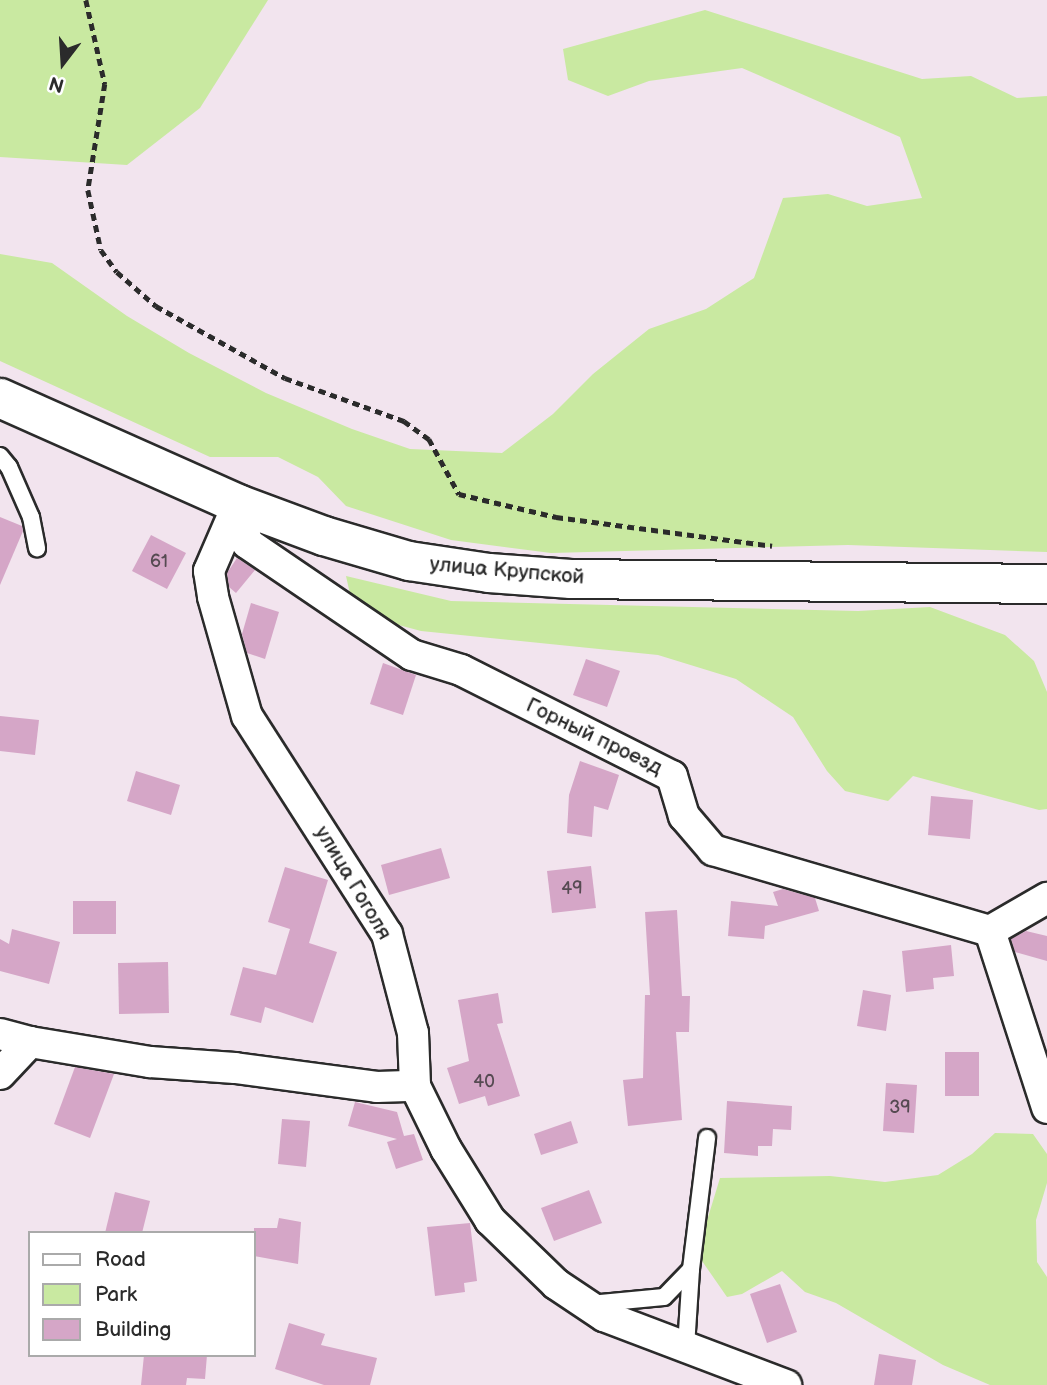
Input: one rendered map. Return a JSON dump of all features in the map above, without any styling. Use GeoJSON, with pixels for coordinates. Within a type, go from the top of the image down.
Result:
{"type":"FeatureCollection","features":[{"type":"Feature","properties":{"kind":"street","name":"улица Крупской"},"geometry":{"type":"LineString","coordinates":[[0,398],[238,504],[324,536],[409,561],[489,573],[571,579],[1047,584]]}},
{"type":"Feature","properties":{"kind":"street","name":"Горный проезд"},"geometry":{"type":"LineString","coordinates":[[238,504],[247,543],[412,655],[461,670],[672,776],[684,816],[713,850],[990,931]]}},
{"type":"Feature","properties":{"kind":"street","name":"улица Гоголя"},"geometry":{"type":"LineString","coordinates":[[238,504],[209,571],[213,597],[247,716],[387,934],[413,1033],[415,1086],[446,1149],[490,1220],[556,1284],[604,1316],[786,1385]]}},
{"type":"Feature","properties":{"kind":"street"},"geometry":{"type":"LineString","coordinates":[[1047,898],[990,931],[1047,1108]]}},
{"type":"Feature","properties":{"kind":"street"},"geometry":{"type":"LineString","coordinates":[[0,1034],[30,1042],[150,1062],[235,1068],[377,1087],[415,1086]]}},
{"type":"Feature","properties":{"kind":"street"},"geometry":{"type":"LineString","coordinates":[[1,1075],[30,1042]]}},
{"type":"Feature","properties":{"kind":"lane"},"geometry":{"type":"LineString","coordinates":[[0,456],[9,467],[31,517],[37,548]]}},
{"type":"Feature","properties":{"kind":"lane"},"geometry":{"type":"LineString","coordinates":[[686,1347],[691,1269],[707,1138]]}},
{"type":"Feature","properties":{"kind":"lane"},"geometry":{"type":"LineString","coordinates":[[587,1304],[664,1297],[691,1269]]}},
{"type":"Feature","properties":{"kind":"path"},"geometry":{"type":"LineString","coordinates":[[86,0],[105,84],[88,190],[100,250],[117,272],[156,306],[285,378],[404,421],[429,439],[459,494],[556,517],[777,547]]}},
{"type":"Feature","properties":{"kind":"green space"},"geometry":{"type":"Polygon","coordinates":[[[0,0],[268,0],[200,108],[127,165],[0,157],[0,0]]]}},
{"type":"Feature","properties":{"kind":"green space"},"geometry":{"type":"Polygon","coordinates":[[[705,10],[922,79],[971,76],[1017,98],[1047,96],[1047,552],[848,545],[551,553],[451,540],[346,506],[318,477],[278,457],[210,457],[0,361],[0,254],[52,263],[127,316],[189,353],[266,393],[352,429],[410,449],[502,453],[553,414],[593,374],[649,329],[706,309],[754,278],[783,198],[828,194],[867,206],[922,198],[900,137],[742,68],[649,81],[608,96],[568,80],[563,49],[705,10]]]}},
{"type":"Feature","properties":{"kind":"green space"},"geometry":{"type":"Polygon","coordinates":[[[346,576],[451,601],[858,611],[930,607],[1005,635],[1034,661],[1047,692],[1047,809],[1039,810],[913,776],[888,801],[845,791],[827,771],[793,717],[736,679],[658,655],[421,631],[380,620],[352,603],[346,576]]]}},
{"type":"Feature","properties":{"kind":"green space"},"geometry":{"type":"Polygon","coordinates":[[[995,1133],[1033,1134],[1047,1154],[1047,1183],[1036,1220],[1037,1262],[1047,1277],[1047,1385],[990,1385],[943,1365],[836,1303],[805,1292],[782,1271],[742,1294],[727,1297],[702,1261],[702,1237],[720,1178],[830,1176],[885,1182],[938,1175],[972,1154],[995,1133]]]}},
{"type":"Feature","properties":{"kind":"building"},"geometry":{"type":"Polygon","coordinates":[[[0,517],[22,526],[23,531],[0,585],[0,517]]]}},
{"type":"Feature","properties":{"kind":"building"},"geometry":{"type":"Polygon","coordinates":[[[151,535],[186,553],[167,589],[132,571],[151,535]]]}},
{"type":"Feature","properties":{"kind":"building"},"geometry":{"type":"Polygon","coordinates":[[[237,558],[255,570],[236,593],[229,587],[227,573],[237,558]]]}},
{"type":"Feature","properties":{"kind":"building"},"geometry":{"type":"Polygon","coordinates":[[[251,603],[279,612],[265,659],[247,653],[242,634],[251,603]]]}},
{"type":"Feature","properties":{"kind":"building"},"geometry":{"type":"Polygon","coordinates":[[[586,659],[620,671],[607,707],[573,695],[586,659]]]}},
{"type":"Feature","properties":{"kind":"building"},"geometry":{"type":"Polygon","coordinates":[[[383,663],[416,675],[403,715],[370,704],[383,663]]]}},
{"type":"Feature","properties":{"kind":"building"},"geometry":{"type":"Polygon","coordinates":[[[0,716],[39,720],[35,755],[0,751],[0,716]]]}},
{"type":"Feature","properties":{"kind":"building"},"geometry":{"type":"Polygon","coordinates":[[[580,761],[619,775],[608,810],[594,806],[592,837],[567,833],[569,795],[580,761]]]}},
{"type":"Feature","properties":{"kind":"building"},"geometry":{"type":"Polygon","coordinates":[[[136,771],[180,785],[171,815],[127,801],[136,771]]]}},
{"type":"Feature","properties":{"kind":"building"},"geometry":{"type":"Polygon","coordinates":[[[931,796],[973,800],[970,839],[928,835],[931,796]]]}},
{"type":"Feature","properties":{"kind":"building"},"geometry":{"type":"Polygon","coordinates":[[[441,848],[450,878],[389,895],[381,865],[441,848]]]}},
{"type":"Feature","properties":{"kind":"building"},"geometry":{"type":"Polygon","coordinates":[[[591,866],[596,908],[552,913],[547,871],[591,866]]]}},
{"type":"Feature","properties":{"kind":"building"},"geometry":{"type":"Polygon","coordinates":[[[285,867],[328,880],[309,943],[337,952],[313,1023],[265,1007],[261,1023],[230,1015],[243,967],[276,975],[290,929],[268,922],[285,867]]]}},
{"type":"Feature","properties":{"kind":"building"},"geometry":{"type":"Polygon","coordinates":[[[783,889],[815,898],[819,911],[765,926],[764,939],[728,936],[731,901],[778,906],[773,892],[783,889]]]}},
{"type":"Feature","properties":{"kind":"building"},"geometry":{"type":"Polygon","coordinates":[[[73,901],[116,901],[116,934],[73,934],[73,901]]]}},
{"type":"Feature","properties":{"kind":"building"},"geometry":{"type":"Polygon","coordinates":[[[677,910],[682,996],[690,996],[689,1032],[676,1032],[682,1120],[628,1126],[623,1080],[643,1078],[645,995],[650,995],[645,912],[677,910]]]}},
{"type":"Feature","properties":{"kind":"building"},"geometry":{"type":"Polygon","coordinates":[[[12,929],[60,942],[49,984],[0,971],[0,939],[9,944],[12,929]]]}},
{"type":"Feature","properties":{"kind":"building"},"geometry":{"type":"Polygon","coordinates":[[[1026,931],[1047,936],[1047,961],[1015,952],[1011,939],[1026,931]]]}},
{"type":"Feature","properties":{"kind":"building"},"geometry":{"type":"Polygon","coordinates":[[[951,945],[954,976],[933,978],[934,989],[906,992],[902,951],[951,945]]]}},
{"type":"Feature","properties":{"kind":"building"},"geometry":{"type":"Polygon","coordinates":[[[168,962],[169,1013],[119,1014],[118,963],[168,962]]]}},
{"type":"Feature","properties":{"kind":"building"},"geometry":{"type":"Polygon","coordinates":[[[863,990],[891,995],[886,1031],[857,1026],[863,990]]]}},
{"type":"Feature","properties":{"kind":"building"},"geometry":{"type":"Polygon","coordinates":[[[498,993],[503,1023],[497,1024],[520,1096],[488,1106],[485,1096],[459,1104],[447,1068],[469,1061],[458,1000],[498,993]]]}},
{"type":"Feature","properties":{"kind":"building"},"geometry":{"type":"Polygon","coordinates":[[[945,1052],[979,1052],[979,1096],[945,1096],[945,1052]]]}},
{"type":"Feature","properties":{"kind":"building"},"geometry":{"type":"Polygon","coordinates":[[[75,1067],[114,1074],[90,1138],[54,1124],[75,1067]]]}},
{"type":"Feature","properties":{"kind":"building"},"geometry":{"type":"Polygon","coordinates":[[[886,1083],[917,1085],[914,1133],[883,1131],[886,1083]]]}},
{"type":"Feature","properties":{"kind":"building"},"geometry":{"type":"Polygon","coordinates":[[[727,1101],[792,1106],[791,1130],[773,1129],[772,1146],[758,1146],[758,1156],[724,1153],[727,1101]]]}},
{"type":"Feature","properties":{"kind":"building"},"geometry":{"type":"Polygon","coordinates":[[[355,1102],[397,1112],[404,1136],[414,1134],[423,1160],[396,1169],[387,1142],[397,1139],[348,1126],[355,1102]]]}},
{"type":"Feature","properties":{"kind":"building"},"geometry":{"type":"Polygon","coordinates":[[[282,1119],[310,1121],[306,1167],[278,1164],[282,1119]]]}},
{"type":"Feature","properties":{"kind":"building"},"geometry":{"type":"Polygon","coordinates":[[[571,1121],[578,1143],[541,1155],[534,1134],[571,1121]]]}},
{"type":"Feature","properties":{"kind":"building"},"geometry":{"type":"Polygon","coordinates":[[[589,1190],[602,1223],[554,1241],[541,1208],[589,1190]]]}},
{"type":"Feature","properties":{"kind":"building"},"geometry":{"type":"Polygon","coordinates":[[[115,1192],[150,1201],[142,1231],[105,1231],[115,1192]]]}},
{"type":"Feature","properties":{"kind":"building"},"geometry":{"type":"Polygon","coordinates":[[[279,1218],[301,1222],[298,1264],[256,1256],[254,1228],[277,1228],[279,1218]]]}},
{"type":"Feature","properties":{"kind":"building"},"geometry":{"type":"Polygon","coordinates":[[[470,1223],[477,1281],[464,1283],[465,1292],[435,1296],[427,1227],[470,1223]]]}},
{"type":"Feature","properties":{"kind":"building"},"geometry":{"type":"Polygon","coordinates":[[[780,1284],[797,1332],[767,1343],[750,1294],[780,1284]]]}},
{"type":"Feature","properties":{"kind":"building"},"geometry":{"type":"Polygon","coordinates":[[[289,1323],[325,1334],[321,1345],[377,1358],[370,1385],[324,1385],[275,1369],[289,1323]]]}},
{"type":"Feature","properties":{"kind":"building"},"geometry":{"type":"Polygon","coordinates":[[[879,1354],[916,1360],[912,1385],[874,1385],[879,1354]]]}},
{"type":"Feature","properties":{"kind":"building"},"geometry":{"type":"Polygon","coordinates":[[[144,1357],[207,1357],[205,1379],[187,1378],[186,1385],[141,1385],[144,1357]]]}}]}
